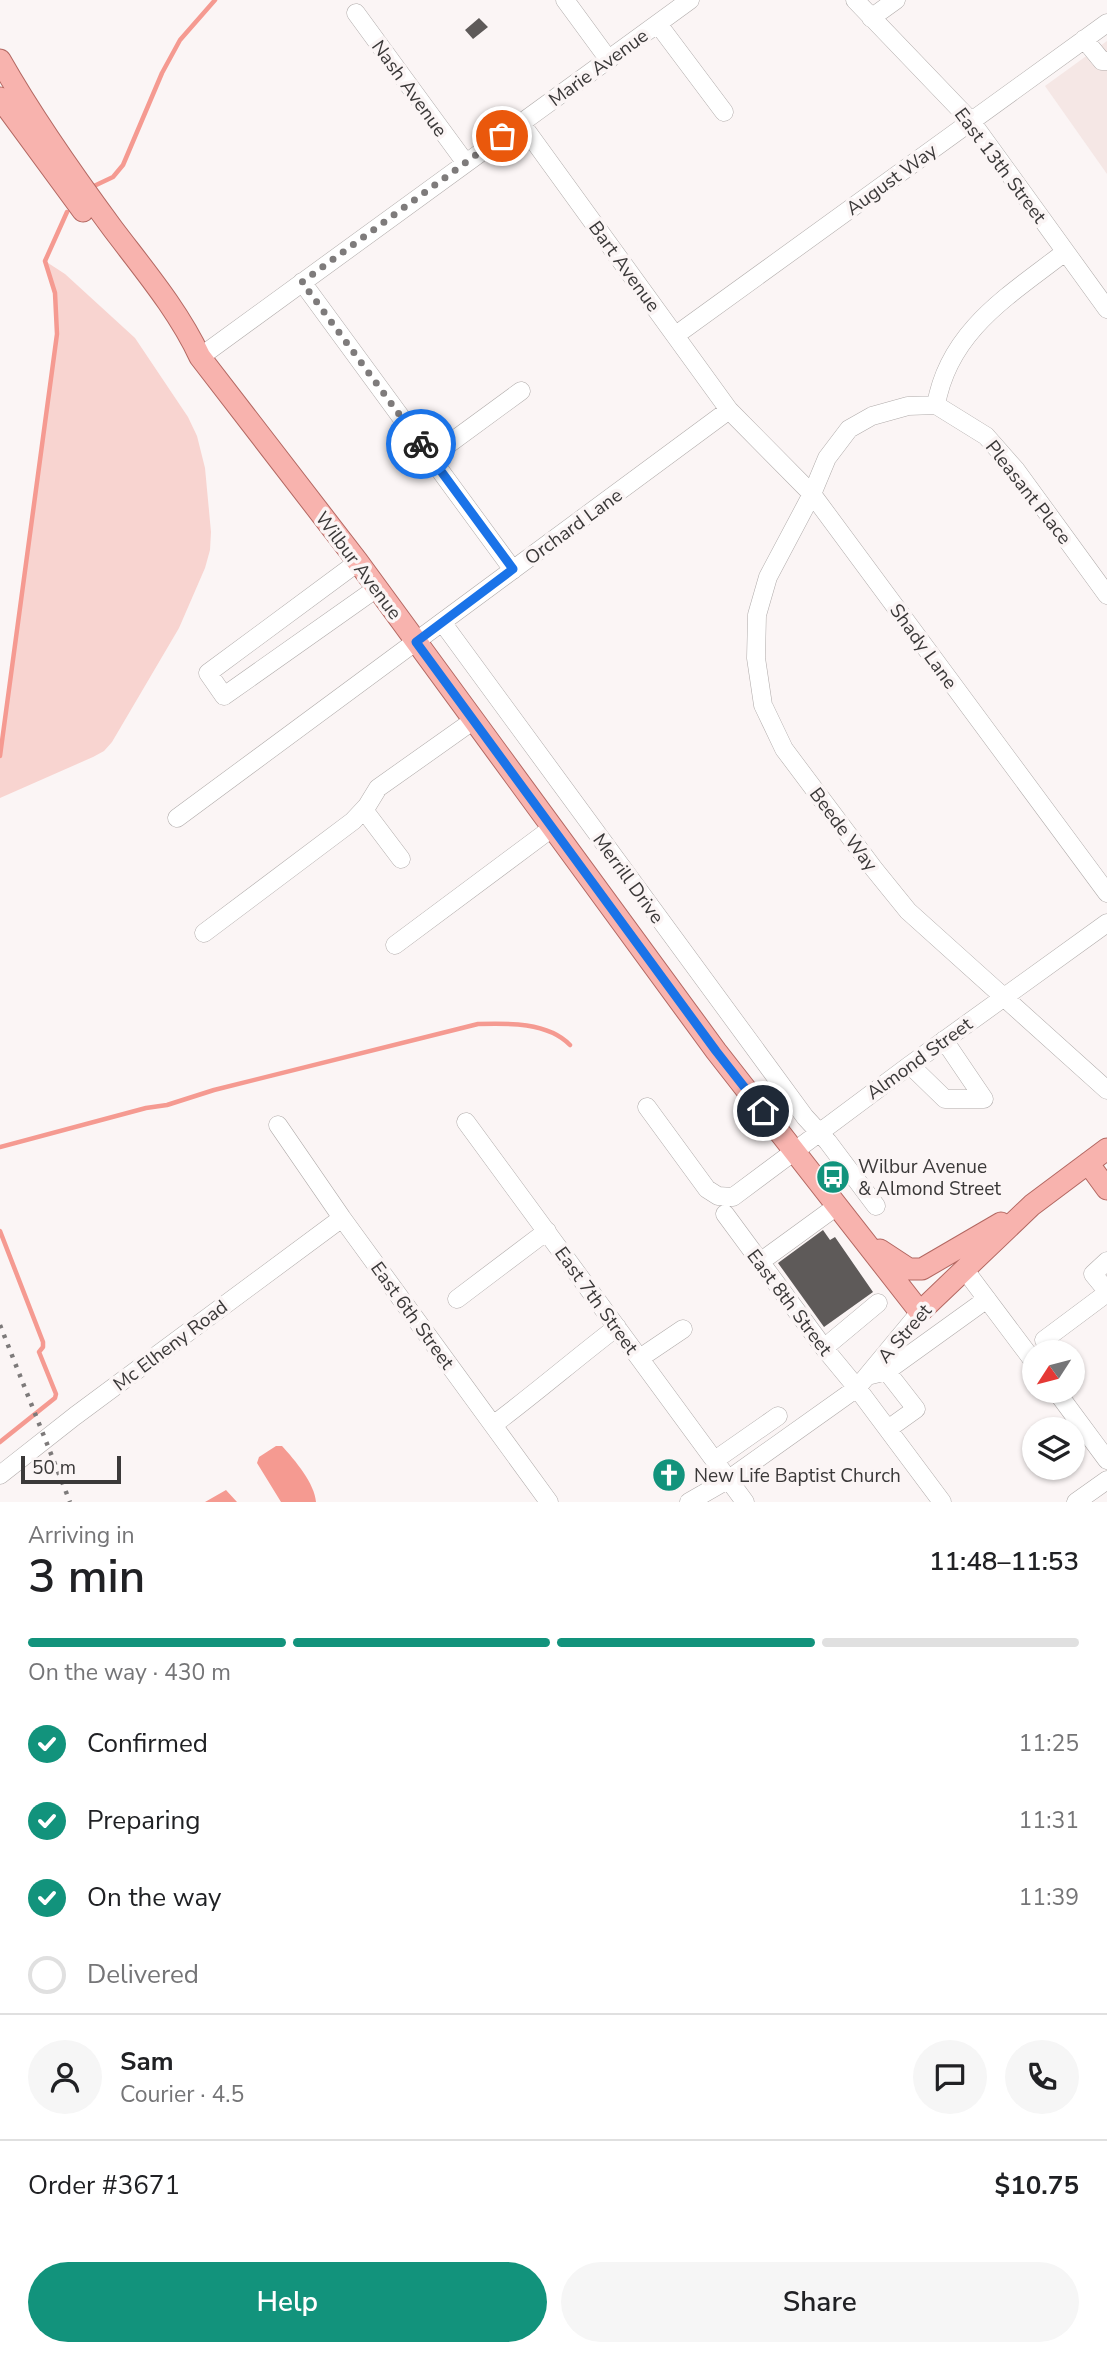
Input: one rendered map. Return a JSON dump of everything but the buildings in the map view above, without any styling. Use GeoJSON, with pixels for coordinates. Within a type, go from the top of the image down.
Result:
{"type":"FeatureCollection","features":[{"type":"Feature","properties":{"kind":"main road","name":"Wilbur Avenue"},"geometry":{"type":"LineString","coordinates":[[0,60],[95,204],[186,327],[200,357],[358,562],[716,1051],[920,1312]]}},
{"type":"Feature","properties":{"kind":"main road","name":"Wilbur Avenue"},"geometry":{"type":"LineString","coordinates":[[0,98],[175,337],[200,357]]}},
{"type":"Feature","properties":{"kind":"main road","name":"A Street"},"geometry":{"type":"LineString","coordinates":[[920,1312],[1032,1205],[1107,1149]]}},
{"type":"Feature","properties":{"kind":"main road"},"geometry":{"type":"LineString","coordinates":[[1088,1163],[1107,1189]]}},
{"type":"Feature","properties":{"kind":"main road"},"geometry":{"type":"LineString","coordinates":[[856,1231],[908,1269],[922,1269],[1032,1205]]}},
{"type":"Feature","properties":{"kind":"street"},"geometry":{"type":"LineString","coordinates":[[565,0],[609,60]]}},
{"type":"Feature","properties":{"kind":"street","name":"Marie Avenue"},"geometry":{"type":"LineString","coordinates":[[200,357],[690,0]]}},
{"type":"Feature","properties":{"kind":"street","name":"East 13th Street"},"geometry":{"type":"LineString","coordinates":[[855,0],[971,121],[1107,309]]}},
{"type":"Feature","properties":{"kind":"street"},"geometry":{"type":"LineString","coordinates":[[871,18],[895,0]]}},
{"type":"Feature","properties":{"kind":"street","name":"Nash Avenue"},"geometry":{"type":"LineString","coordinates":[[356,13],[465,162]]}},
{"type":"Feature","properties":{"kind":"street","name":"August Way"},"geometry":{"type":"LineString","coordinates":[[676,335],[1107,23]]}},
{"type":"Feature","properties":{"kind":"street"},"geometry":{"type":"LineString","coordinates":[[658,24],[724,112]]}},
{"type":"Feature","properties":{"kind":"street"},"geometry":{"type":"LineString","coordinates":[[1084,39],[1102,61],[1107,61]]}},
{"type":"Feature","properties":{"kind":"street","name":"Bart Avenue"},"geometry":{"type":"LineString","coordinates":[[521,123],[729,410]]}},
{"type":"Feature","properties":{"kind":"street"},"geometry":{"type":"LineString","coordinates":[[936,405],[939,383],[956,348],[970,329],[1065,252]]}},
{"type":"Feature","properties":{"kind":"street"},"geometry":{"type":"LineString","coordinates":[[302,282],[513,569]]}},
{"type":"Feature","properties":{"kind":"street"},"geometry":{"type":"LineString","coordinates":[[431,457],[521,391]]}},
{"type":"Feature","properties":{"kind":"street","name":"Beede Way"},"geometry":{"type":"LineString","coordinates":[[936,405],[908,406],[872,416],[849,429],[827,457],[812,494],[768,578],[757,615],[756,658],[763,705],[784,749],[900,901],[1002,997],[1107,1090]]}},
{"type":"Feature","properties":{"kind":"street","name":"Pleasant Place"},"geometry":{"type":"LineString","coordinates":[[936,405],[967,423],[993,444],[1016,470],[1107,595]]}},
{"type":"Feature","properties":{"kind":"street","name":"Shady Lane"},"geometry":{"type":"LineString","coordinates":[[729,410],[812,494],[1107,893]]}},
{"type":"Feature","properties":{"kind":"street","name":"Orchard Lane"},"geometry":{"type":"LineString","coordinates":[[177,818],[729,410]]}},
{"type":"Feature","properties":{"kind":"street"},"geometry":{"type":"LineString","coordinates":[[358,562],[208,673],[224,696],[377,588]]}},
{"type":"Feature","properties":{"kind":"street","name":"Merrill Drive"},"geometry":{"type":"LineString","coordinates":[[442,622],[805,1117],[876,1206]]}},
{"type":"Feature","properties":{"kind":"street"},"geometry":{"type":"LineString","coordinates":[[204,933],[353,821],[364,810],[378,788],[474,720]]}},
{"type":"Feature","properties":{"kind":"street"},"geometry":{"type":"LineString","coordinates":[[364,810],[401,859]]}},
{"type":"Feature","properties":{"kind":"street"},"geometry":{"type":"LineString","coordinates":[[395,945],[552,828]]}},
{"type":"Feature","properties":{"kind":"street","name":"Almond Street"},"geometry":{"type":"LineString","coordinates":[[647,1107],[708,1189],[718,1196],[733,1197],[1002,997],[1107,923]]}},
{"type":"Feature","properties":{"kind":"street"},"geometry":{"type":"LineString","coordinates":[[910,1065],[945,1099],[984,1099],[944,1040]]}},
{"type":"Feature","properties":{"kind":"street","name":"East 7th Street"},"geometry":{"type":"LineString","coordinates":[[466,1122],[745,1502]]}},
{"type":"Feature","properties":{"kind":"street","name":"East 6th Street"},"geometry":{"type":"LineString","coordinates":[[278,1125],[342,1218],[550,1502]]}},
{"type":"Feature","properties":{"kind":"street"},"geometry":{"type":"LineString","coordinates":[[760,1262],[837,1206]]}},
{"type":"Feature","properties":{"kind":"street","name":"East 8th Street"},"geometry":{"type":"LineString","coordinates":[[726,1214],[824,1348],[861,1382],[888,1429],[942,1502]]}},
{"type":"Feature","properties":{"kind":"street","name":"Mc Elheny Road"},"geometry":{"type":"LineString","coordinates":[[0,1475],[75,1416],[342,1218]]}},
{"type":"Feature","properties":{"kind":"street"},"geometry":{"type":"LineString","coordinates":[[457,1298],[547,1231]]}},
{"type":"Feature","properties":{"kind":"street"},"geometry":{"type":"LineString","coordinates":[[1044,1340],[1107,1292],[1093,1274],[1107,1261]]}},
{"type":"Feature","properties":{"kind":"street"},"geometry":{"type":"LineString","coordinates":[[965,1270],[1022,1346]]}},
{"type":"Feature","properties":{"kind":"street"},"geometry":{"type":"LineString","coordinates":[[888,1429],[916,1409],[883,1366],[987,1299]]}},
{"type":"Feature","properties":{"kind":"street"},"geometry":{"type":"LineString","coordinates":[[824,1348],[878,1303]]}},
{"type":"Feature","properties":{"kind":"street","name":"A Street"},"geometry":{"type":"LineString","coordinates":[[688,1502],[729,1479],[883,1366],[920,1312]]}},
{"type":"Feature","properties":{"kind":"street"},"geometry":{"type":"LineString","coordinates":[[493,1425],[617,1326]]}},
{"type":"Feature","properties":{"kind":"street"},"geometry":{"type":"LineString","coordinates":[[640,1358],[683,1329]]}},
{"type":"Feature","properties":{"kind":"street"},"geometry":{"type":"LineString","coordinates":[[1066,1404],[1107,1460]]}},
{"type":"Feature","properties":{"kind":"street"},"geometry":{"type":"LineString","coordinates":[[715,1460],[778,1416]]}},
{"type":"Feature","properties":{"kind":"street"},"geometry":{"type":"LineString","coordinates":[[1076,1502],[1107,1480]]}},
{"type":"Feature","properties":{"kind":"shaded area"},"geometry":{"type":"Polygon","coordinates":[[[1107,41],[1107,174],[1045,86],[1107,41]]]}},
{"type":"Feature","properties":{"kind":"shaded area"},"geometry":{"type":"Polygon","coordinates":[[[45,261],[65,274],[135,338],[188,417],[197,436],[205,468],[210,550],[179,628],[112,742],[104,751],[93,757],[0,798],[0,756],[57,334],[55,293],[45,261]]]}},
{"type":"Feature","properties":{"kind":"shaded area"},"geometry":{"type":"Polygon","coordinates":[[[276,1446],[282,1446],[304,1472],[316,1502],[281,1502],[257,1463],[259,1457],[276,1446]]]}},
{"type":"Feature","properties":{"kind":"shaded area"},"geometry":{"type":"Polygon","coordinates":[[[226,1490],[237,1502],[205,1502],[226,1490]]]}},
{"type":"Feature","properties":{"kind":"waterway"},"geometry":{"type":"LineString","coordinates":[[94,186],[113,177],[123,165],[162,73],[180,40],[215,0]]}},
{"type":"Feature","properties":{"kind":"waterway"},"geometry":{"type":"LineString","coordinates":[[0,756],[57,334],[55,293],[45,261],[67,212]]}},
{"type":"Feature","properties":{"kind":"waterway"},"geometry":{"type":"LineString","coordinates":[[0,1147],[478,1024],[514,1024],[539,1028],[561,1037],[570,1045]]}},
{"type":"Feature","properties":{"kind":"waterway"},"geometry":{"type":"LineString","coordinates":[[0,1231],[43,1342],[39,1352],[56,1394],[55,1398],[0,1442]]}},
{"type":"Feature","properties":{"kind":"railway"},"geometry":{"type":"LineString","coordinates":[[0,1325],[70,1502]]}},
{"type":"Feature","properties":{"kind":"way so far"},"geometry":{"type":"LineString","coordinates":[[421,444],[302,282],[502,136]]}},
{"type":"Feature","properties":{"kind":"place","name":"Wilbur Avenue & Almond Street"},"geometry":{"type":"Point","coordinates":[833,1177]}},
{"type":"Feature","properties":{"kind":"place","name":"New Life Baptist Church"},"geometry":{"type":"Point","coordinates":[669,1475]}},
{"type":"Feature","properties":{"kind":"route"},"geometry":{"type":"LineString","coordinates":[[421,444],[513,569],[416,642],[763,1111]]}}]}
